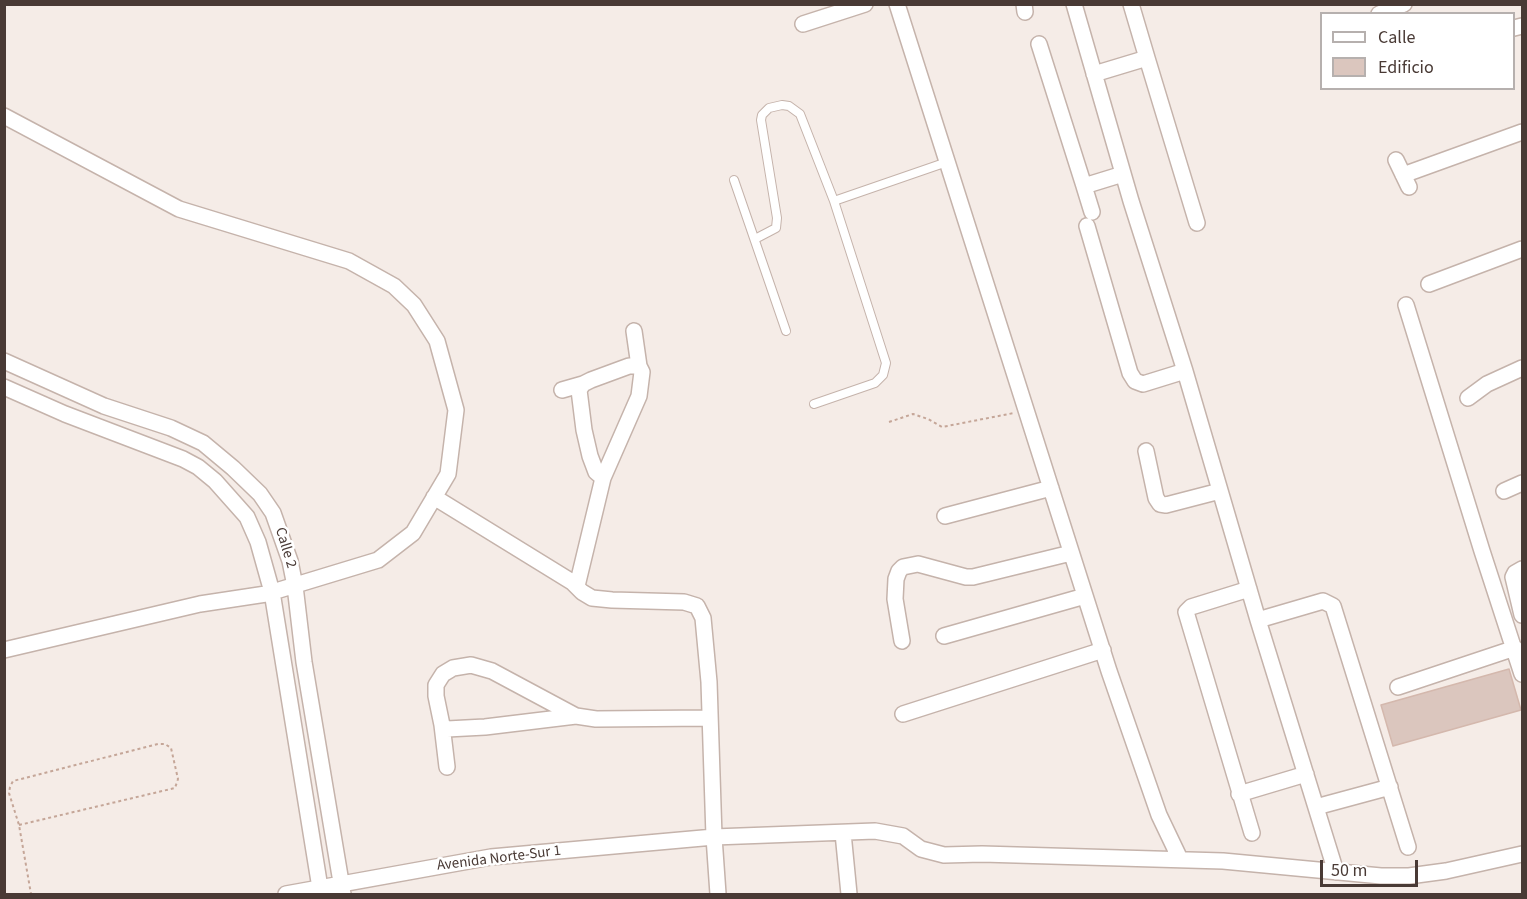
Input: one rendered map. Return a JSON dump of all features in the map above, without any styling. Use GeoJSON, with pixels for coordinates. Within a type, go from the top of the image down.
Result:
{"type":"FeatureCollection","features":[{"type":"Feature","properties":{"kind":"street"},"geometry":{"type":"LineString","coordinates":[[803,24],[866,4]]}},
{"type":"Feature","properties":{"kind":"street"},"geometry":{"type":"LineString","coordinates":[[897,4],[1103,650],[1160,815],[1180,860]]}},
{"type":"Feature","properties":{"kind":"street"},"geometry":{"type":"LineString","coordinates":[[1074,4],[1123,174],[1185,371],[1258,620],[1336,872]]}},
{"type":"Feature","properties":{"kind":"street"},"geometry":{"type":"LineString","coordinates":[[1131,4],[1197,223]]}},
{"type":"Feature","properties":{"kind":"street"},"geometry":{"type":"LineString","coordinates":[[1384,12],[1404,4]]}},
{"type":"Feature","properties":{"kind":"street"},"geometry":{"type":"LineString","coordinates":[[1039,44],[1084,186],[1090,219],[1130,373],[1136,381],[1143,384],[1185,371]]}},
{"type":"Feature","properties":{"kind":"street"},"geometry":{"type":"LineString","coordinates":[[1094,74],[1147,58]]}},
{"type":"Feature","properties":{"kind":"street"},"geometry":{"type":"LineString","coordinates":[[4,117],[179,209],[349,261],[394,286],[414,305],[437,341],[456,410],[448,474],[412,533],[378,560],[272,592],[200,604],[4,650]]}},
{"type":"Feature","properties":{"kind":"street"},"geometry":{"type":"LineString","coordinates":[[1396,160],[1406,181],[1522,132]]}},
{"type":"Feature","properties":{"kind":"street"},"geometry":{"type":"LineString","coordinates":[[1084,186],[1123,174]]}},
{"type":"Feature","properties":{"kind":"street"},"geometry":{"type":"LineString","coordinates":[[1429,284],[1522,249]]}},
{"type":"Feature","properties":{"kind":"street"},"geometry":{"type":"LineString","coordinates":[[1406,305],[1522,674]]}},
{"type":"Feature","properties":{"kind":"street"},"geometry":{"type":"LineString","coordinates":[[577,586],[603,478],[639,396],[642,372],[634,331]]}},
{"type":"Feature","properties":{"kind":"street","name":"Calle 2"},"geometry":{"type":"LineString","coordinates":[[4,361],[104,406],[171,428],[203,443],[234,468],[260,494],[273,513],[285,544],[295,586],[307,684],[341,889]]}},
{"type":"Feature","properties":{"kind":"street"},"geometry":{"type":"LineString","coordinates":[[562,390],[629,366],[639,366]]}},
{"type":"Feature","properties":{"kind":"street"},"geometry":{"type":"LineString","coordinates":[[1468,398],[1487,384],[1522,368]]}},
{"type":"Feature","properties":{"kind":"street"},"geometry":{"type":"LineString","coordinates":[[583,384],[579,390],[579,400],[584,430],[596,472],[603,478]]}},
{"type":"Feature","properties":{"kind":"street"},"geometry":{"type":"LineString","coordinates":[[4,387],[198,467],[247,517],[258,542],[272,592],[320,891]]}},
{"type":"Feature","properties":{"kind":"street"},"geometry":{"type":"LineString","coordinates":[[1146,451],[1156,498],[1160,504],[1166,505],[1220,491]]}},
{"type":"Feature","properties":{"kind":"street"},"geometry":{"type":"LineString","coordinates":[[1504,491],[1522,483]]}},
{"type":"Feature","properties":{"kind":"street"},"geometry":{"type":"LineString","coordinates":[[945,516],[1051,488]]}},
{"type":"Feature","properties":{"kind":"street"},"geometry":{"type":"LineString","coordinates":[[434,497],[592,597],[612,600],[684,602],[697,606],[703,618],[718,894]]}},
{"type":"Feature","properties":{"kind":"street"},"geometry":{"type":"LineString","coordinates":[[902,641],[895,599],[898,571],[903,567],[918,564],[966,577],[1071,553]]}},
{"type":"Feature","properties":{"kind":"street"},"geometry":{"type":"LineString","coordinates":[[1522,569],[1513,577],[1522,615]]}},
{"type":"Feature","properties":{"kind":"street"},"geometry":{"type":"LineString","coordinates":[[1249,589],[1191,607],[1186,612],[1252,833]]}},
{"type":"Feature","properties":{"kind":"street"},"geometry":{"type":"LineString","coordinates":[[944,636],[1086,596]]}},
{"type":"Feature","properties":{"kind":"street"},"geometry":{"type":"LineString","coordinates":[[1258,620],[1323,601],[1333,606],[1408,847]]}},
{"type":"Feature","properties":{"kind":"street"},"geometry":{"type":"LineString","coordinates":[[1398,687],[1515,648]]}},
{"type":"Feature","properties":{"kind":"street"},"geometry":{"type":"LineString","coordinates":[[903,714],[1103,650]]}},
{"type":"Feature","properties":{"kind":"street"},"geometry":{"type":"LineString","coordinates":[[447,767],[436,685],[443,674],[453,668],[471,665],[492,671],[576,716]]}},
{"type":"Feature","properties":{"kind":"street"},"geometry":{"type":"LineString","coordinates":[[533,721],[541,709],[538,695]]}},
{"type":"Feature","properties":{"kind":"street"},"geometry":{"type":"LineString","coordinates":[[442,724],[447,729],[458,730],[576,716],[596,719],[710,718]]}},
{"type":"Feature","properties":{"kind":"street"},"geometry":{"type":"LineString","coordinates":[[1239,794],[1306,774]]}},
{"type":"Feature","properties":{"kind":"street"},"geometry":{"type":"LineString","coordinates":[[1316,807],[1390,787]]}},
{"type":"Feature","properties":{"kind":"street","name":"Avenida Norte-Sur 1"},"geometry":{"type":"LineString","coordinates":[[285,894],[341,889],[491,857],[714,837],[875,831],[903,836],[921,849],[944,855],[982,854],[1223,861],[1381,876],[1409,876],[1474,866],[1522,854]]}},
{"type":"Feature","properties":{"kind":"street"},"geometry":{"type":"LineString","coordinates":[[843,833],[849,894]]}},
{"type":"Feature","properties":{"kind":"lane"},"geometry":{"type":"LineString","coordinates":[[755,239],[776,228],[777,218],[762,115],[769,108],[789,106],[800,114],[834,201],[886,363],[884,375],[875,383],[814,404]]}},
{"type":"Feature","properties":{"kind":"lane"},"geometry":{"type":"LineString","coordinates":[[834,201],[947,162]]}},
{"type":"Feature","properties":{"kind":"lane"},"geometry":{"type":"LineString","coordinates":[[734,180],[786,331]]}},
{"type":"Feature","properties":{"kind":"path"},"geometry":{"type":"LineString","coordinates":[[889,422],[913,414],[942,427],[1026,411]]}},
{"type":"Feature","properties":{"kind":"path"},"geometry":{"type":"LineString","coordinates":[[19,825],[174,788],[178,779],[171,748],[165,744],[158,744],[13,782],[9,793],[19,825],[32,894]]}},
{"type":"Feature","properties":{"kind":"building"},"geometry":{"type":"Polygon","coordinates":[[[1509,669],[1521,710],[1393,746],[1381,705],[1509,669]]]}}]}
